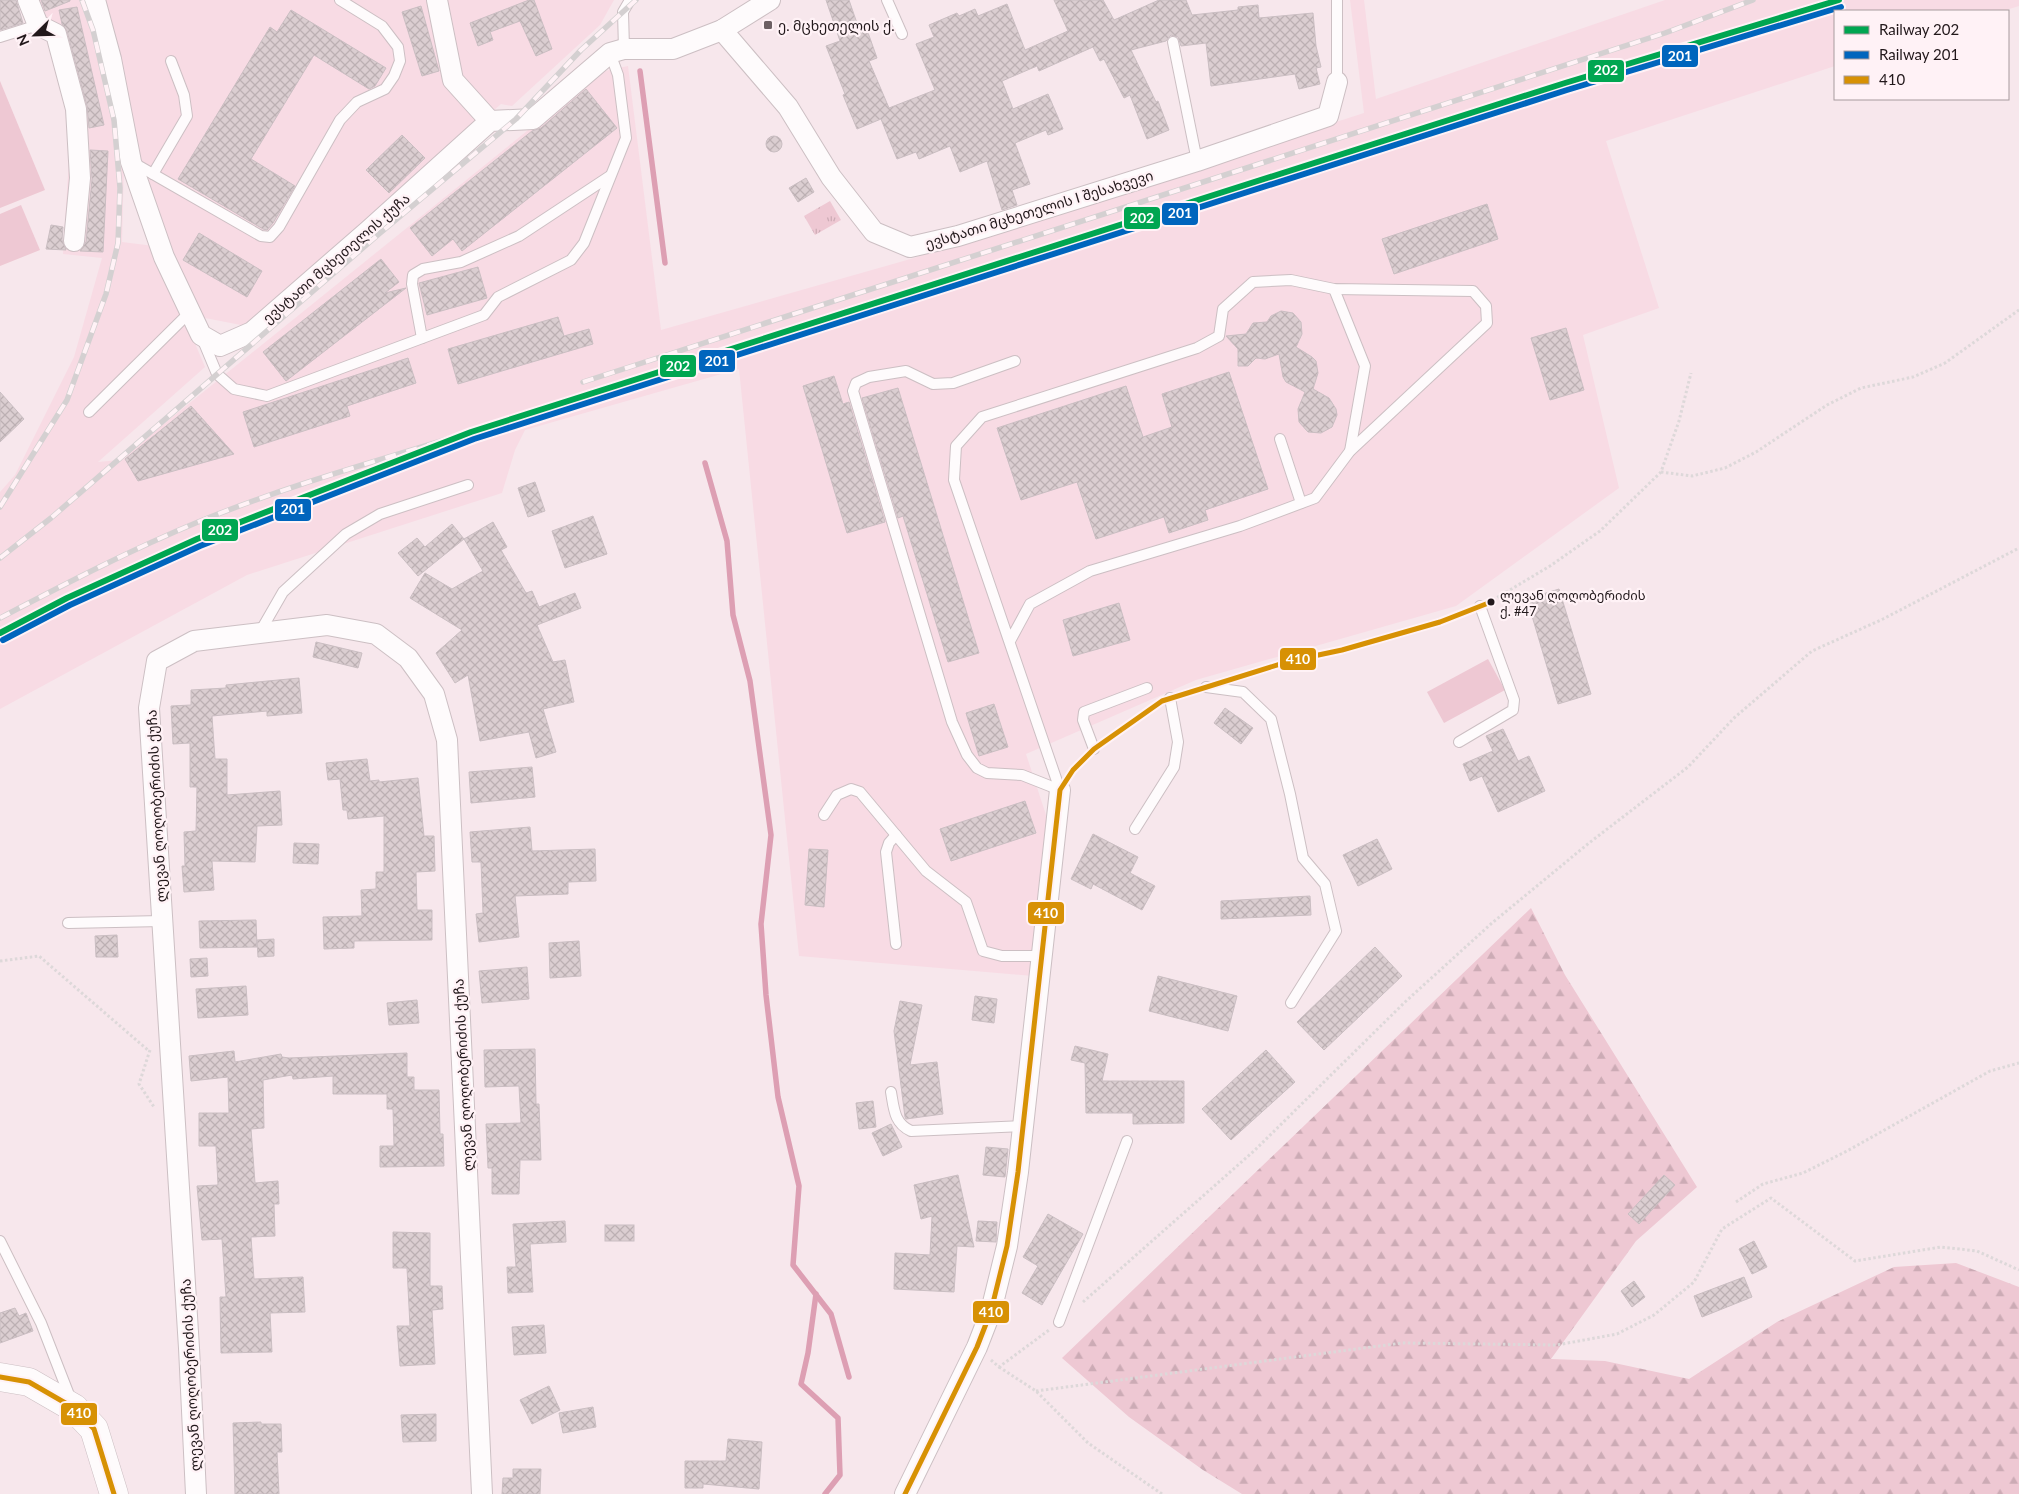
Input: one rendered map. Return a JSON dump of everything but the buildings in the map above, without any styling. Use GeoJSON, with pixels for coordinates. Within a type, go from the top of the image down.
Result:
{"type":"FeatureCollection","features":[{"type":"Feature","properties":{"kind":"street"},"geometry":{"type":"LineString","coordinates":[[28,0],[38,25],[56,34],[76,109],[80,178],[74,241]]}},
{"type":"Feature","properties":{"kind":"street"},"geometry":{"type":"LineString","coordinates":[[95,0],[111,58],[131,162],[164,257],[201,335]]}},
{"type":"Feature","properties":{"kind":"street"},"geometry":{"type":"LineString","coordinates":[[437,0],[453,80],[490,121],[533,119],[617,51],[673,48],[722,30],[770,0]]}},
{"type":"Feature","properties":{"kind":"street","name":"ევსტათი მცხეთელის I შესახვევი"},"geometry":{"type":"LineString","coordinates":[[722,30],[788,107],[831,176],[874,232],[910,248],[958,236],[1197,161],[1328,116],[1337,82]]}},
{"type":"Feature","properties":{"kind":"street","name":"ევსტათი მცხეთელის ქუჩა"},"geometry":{"type":"LineString","coordinates":[[201,335],[220,346],[252,332],[490,121]]}},
{"type":"Feature","properties":{"kind":"street","name":"ლევან ღოღობერიძის ქუჩა"},"geometry":{"type":"LineString","coordinates":[[196,1494],[189,1348],[149,708],[156,661],[194,641],[328,625],[376,634],[408,658],[434,694],[447,740],[482,1494]]}},
{"type":"Feature","properties":{"kind":"street"},"geometry":{"type":"LineString","coordinates":[[906,1494],[977,1346],[991,1311],[1007,1246],[1043,956],[1060,790]]}},
{"type":"Feature","properties":{"kind":"street"},"geometry":{"type":"LineString","coordinates":[[0,1377],[29,1382],[74,1408],[94,1428],[114,1494]]}},
{"type":"Feature","properties":{"kind":"lane"},"geometry":{"type":"LineString","coordinates":[[131,162],[261,236],[270,237],[279,227],[340,120],[358,102],[385,89],[394,76],[400,61],[398,47],[382,26],[340,0]]}},
{"type":"Feature","properties":{"kind":"lane"},"geometry":{"type":"LineString","coordinates":[[201,335],[217,374],[234,389],[267,396],[484,315],[498,297],[571,260],[584,243],[626,138],[617,51],[623,12],[630,0]]}},
{"type":"Feature","properties":{"kind":"lane"},"geometry":{"type":"LineString","coordinates":[[887,0],[902,34]]}},
{"type":"Feature","properties":{"kind":"lane"},"geometry":{"type":"LineString","coordinates":[[1337,0],[1337,82]]}},
{"type":"Feature","properties":{"kind":"lane"},"geometry":{"type":"LineString","coordinates":[[0,37],[38,25]]}},
{"type":"Feature","properties":{"kind":"lane"},"geometry":{"type":"LineString","coordinates":[[1173,42],[1197,161]]}},
{"type":"Feature","properties":{"kind":"lane"},"geometry":{"type":"LineString","coordinates":[[153,174],[187,116],[184,95],[171,61]]}},
{"type":"Feature","properties":{"kind":"lane"},"geometry":{"type":"LineString","coordinates":[[422,338],[412,284],[413,275],[423,269],[461,262],[519,236],[610,176]]}},
{"type":"Feature","properties":{"kind":"lane"},"geometry":{"type":"LineString","coordinates":[[1010,641],[1030,604],[1090,571],[1240,526],[1315,498],[1350,451],[1487,323],[1486,306],[1473,291],[1334,289],[1291,280],[1253,282],[1223,309],[1219,336],[1197,348],[982,417],[956,446],[954,480],[1060,790]]}},
{"type":"Feature","properties":{"kind":"lane"},"geometry":{"type":"LineString","coordinates":[[1334,289],[1364,366],[1350,451]]}},
{"type":"Feature","properties":{"kind":"lane"},"geometry":{"type":"LineString","coordinates":[[89,412],[190,312]]}},
{"type":"Feature","properties":{"kind":"lane"},"geometry":{"type":"LineString","coordinates":[[1016,361],[953,383],[933,384],[906,371],[868,377],[856,383],[853,391],[952,722],[967,755],[977,768],[988,773],[1022,775],[1060,790]]}},
{"type":"Feature","properties":{"kind":"lane"},"geometry":{"type":"LineString","coordinates":[[1280,439],[1301,503]]}},
{"type":"Feature","properties":{"kind":"lane"},"geometry":{"type":"LineString","coordinates":[[260,633],[283,592],[346,534],[380,514],[468,485]]}},
{"type":"Feature","properties":{"kind":"lane"},"geometry":{"type":"LineString","coordinates":[[1459,742],[1513,710],[1514,700],[1480,606]]}},
{"type":"Feature","properties":{"kind":"lane"},"geometry":{"type":"LineString","coordinates":[[1206,687],[1243,692],[1271,719],[1290,794],[1303,858],[1325,884],[1336,931],[1291,1004]]}},
{"type":"Feature","properties":{"kind":"lane"},"geometry":{"type":"LineString","coordinates":[[1094,749],[1083,720],[1084,712],[1146,688]]}},
{"type":"Feature","properties":{"kind":"lane"},"geometry":{"type":"LineString","coordinates":[[1135,829],[1174,767],[1178,742],[1170,698]]}},
{"type":"Feature","properties":{"kind":"lane"},"geometry":{"type":"LineString","coordinates":[[824,815],[837,795],[852,789],[860,792],[926,871],[966,902],[983,951],[1002,956],[1043,956]]}},
{"type":"Feature","properties":{"kind":"lane"},"geometry":{"type":"LineString","coordinates":[[896,835],[886,852],[896,944]]}},
{"type":"Feature","properties":{"kind":"lane"},"geometry":{"type":"LineString","coordinates":[[68,924],[162,920]]}},
{"type":"Feature","properties":{"kind":"lane"},"geometry":{"type":"LineString","coordinates":[[891,1092],[895,1117],[903,1127],[911,1131],[1023,1126]]}},
{"type":"Feature","properties":{"kind":"lane"},"geometry":{"type":"LineString","coordinates":[[1059,1322],[1127,1141]]}},
{"type":"Feature","properties":{"kind":"lane"},"geometry":{"type":"LineString","coordinates":[[0,1240],[41,1323],[74,1408]]}},
{"type":"Feature","properties":{"kind":"path"},"geometry":{"type":"LineString","coordinates":[[1661,472],[1692,476],[1725,468],[1756,452],[1827,405],[1861,388],[1913,377],[1945,364],[2019,310]]}},
{"type":"Feature","properties":{"kind":"path"},"geometry":{"type":"LineString","coordinates":[[1206,687],[1290,661],[1342,650],[1421,627],[1491,602],[1550,566],[1600,531],[1661,472],[1679,421],[1691,373]]}},
{"type":"Feature","properties":{"kind":"path"},"geometry":{"type":"LineString","coordinates":[[999,1367],[1059,1322],[1255,1150],[1405,1002],[1492,922],[1589,843],[1688,767],[1734,718],[1812,651],[1883,619],[2019,548]]}},
{"type":"Feature","properties":{"kind":"path"},"geometry":{"type":"LineString","coordinates":[[1060,790],[1072,770],[1094,749],[1162,701],[1170,698]]}},
{"type":"Feature","properties":{"kind":"path"},"geometry":{"type":"LineString","coordinates":[[0,961],[39,956],[149,1051]]}},
{"type":"Feature","properties":{"kind":"path"},"geometry":{"type":"LineString","coordinates":[[1736,1202],[1763,1184],[1803,1173],[1847,1151],[1990,1071],[2019,1063]]}},
{"type":"Feature","properties":{"kind":"path"},"geometry":{"type":"LineString","coordinates":[[1036,1392],[1402,1344],[1557,1345],[1617,1334],[1654,1315],[1694,1282],[1722,1229],[1771,1198],[1855,1261],[1941,1247],[1977,1252],[2019,1270]]}},
{"type":"Feature","properties":{"kind":"path"},"geometry":{"type":"LineString","coordinates":[[977,1346],[999,1367],[1036,1392],[1088,1442],[1162,1494]]}},
{"type":"Feature","properties":{"kind":"shaded area"},"geometry":{"type":"Polygon","coordinates":[[[22,0],[91,0],[124,163],[122,242],[154,246],[205,367],[98,462],[119,460],[599,73],[609,70],[628,66],[661,330],[914,258],[1364,113],[1350,0],[1364,0],[1376,99],[1665,0],[2019,0],[2019,6],[2006,10],[1834,10],[1834,66],[1606,141],[1659,308],[1583,335],[1619,488],[1456,606],[1196,680],[1026,754],[1047,818],[1033,976],[799,956],[739,369],[525,430],[515,450],[502,493],[247,575],[0,709],[0,492],[15,475],[74,357],[102,258],[63,254],[72,112],[47,33],[37,36],[22,0]]]}},
{"type":"Feature","properties":{"kind":"shaded area"},"geometry":{"type":"Polygon","coordinates":[[[100,0],[614,0],[600,25],[512,106],[501,104],[246,326],[200,317],[157,220],[100,0]]]}},
{"type":"Feature","properties":{"kind":"green space"},"geometry":{"type":"Polygon","coordinates":[[[0,81],[45,190],[0,208],[0,81]]]}},
{"type":"Feature","properties":{"kind":"green space"},"geometry":{"type":"Polygon","coordinates":[[[830,201],[841,220],[815,235],[804,216],[830,201]]]}},
{"type":"Feature","properties":{"kind":"green space"},"geometry":{"type":"Polygon","coordinates":[[[21,205],[40,250],[0,266],[0,214],[21,205]]]}},
{"type":"Feature","properties":{"kind":"green space"},"geometry":{"type":"Polygon","coordinates":[[[1488,659],[1505,690],[1444,723],[1427,692],[1488,659]]]}},
{"type":"Feature","properties":{"kind":"green space"},"geometry":{"type":"Polygon","coordinates":[[[1531,908],[1565,975],[1697,1187],[1636,1241],[1551,1359],[1605,1361],[1689,1379],[1777,1322],[1894,1267],[1956,1263],[2019,1287],[2019,1494],[1242,1494],[1203,1470],[1129,1417],[1062,1358],[1531,908]]]}},
{"type":"Feature","properties":{"kind":"waterway"},"geometry":{"type":"LineString","coordinates":[[640,71],[665,263]]}},
{"type":"Feature","properties":{"kind":"waterway"},"geometry":{"type":"LineString","coordinates":[[705,463],[727,541],[733,615],[750,681],[771,835],[761,924],[766,995],[778,1097],[799,1186],[793,1265],[831,1314],[849,1377]]}},
{"type":"Feature","properties":{"kind":"waterway"},"geometry":{"type":"LineString","coordinates":[[816,1294],[808,1353],[801,1384],[838,1418],[840,1475],[825,1494]]}},
{"type":"Feature","properties":{"kind":"railway"},"geometry":{"type":"LineString","coordinates":[[0,507],[67,400],[106,294],[118,243],[120,188],[114,120],[93,30],[82,0]]}},
{"type":"Feature","properties":{"kind":"railway"},"geometry":{"type":"LineString","coordinates":[[0,558],[51,518],[379,234],[516,119],[581,50],[636,0]]}},
{"type":"Feature","properties":{"kind":"railway"},"geometry":{"type":"LineString","coordinates":[[583,382],[1665,33],[1753,0]]}},
{"type":"Feature","properties":{"kind":"railway"},"geometry":{"type":"LineString","coordinates":[[0,618],[73,580],[198,522],[299,485],[471,432]]}},
{"type":"Feature","properties":{"kind":"rail line","name":"202"},"geometry":{"type":"LineString","coordinates":[[0,633],[67,598],[197,539],[471,432],[1565,83],[1839,0]]}},
{"type":"Feature","properties":{"kind":"rail line","name":"201"},"geometry":{"type":"LineString","coordinates":[[3,640],[70,605],[200,546],[474,439],[1567,90],[1841,7]]}},
{"type":"Feature","properties":{"kind":"transit line","name":"410"},"geometry":{"type":"LineString","coordinates":[[905,1494],[977,1347],[991,1311],[1007,1246],[1018,1172],[1060,790],[1073,770],[1094,749],[1162,701],[1290,661],[1342,650],[1440,622],[1491,602]]}},
{"type":"Feature","properties":{"kind":"transit line","name":"410"},"geometry":{"type":"LineString","coordinates":[[0,1377],[29,1382],[74,1408],[94,1429],[114,1494]]}},
{"type":"Feature","properties":{"kind":"place","name":"ე. მცხეთელის ქ."},"geometry":{"type":"Point","coordinates":[768,25]}},
{"type":"Feature","properties":{"kind":"place","name":"ლევან ღოღობერიძის ქ. #47"},"geometry":{"type":"Point","coordinates":[1491,602]}}]}
